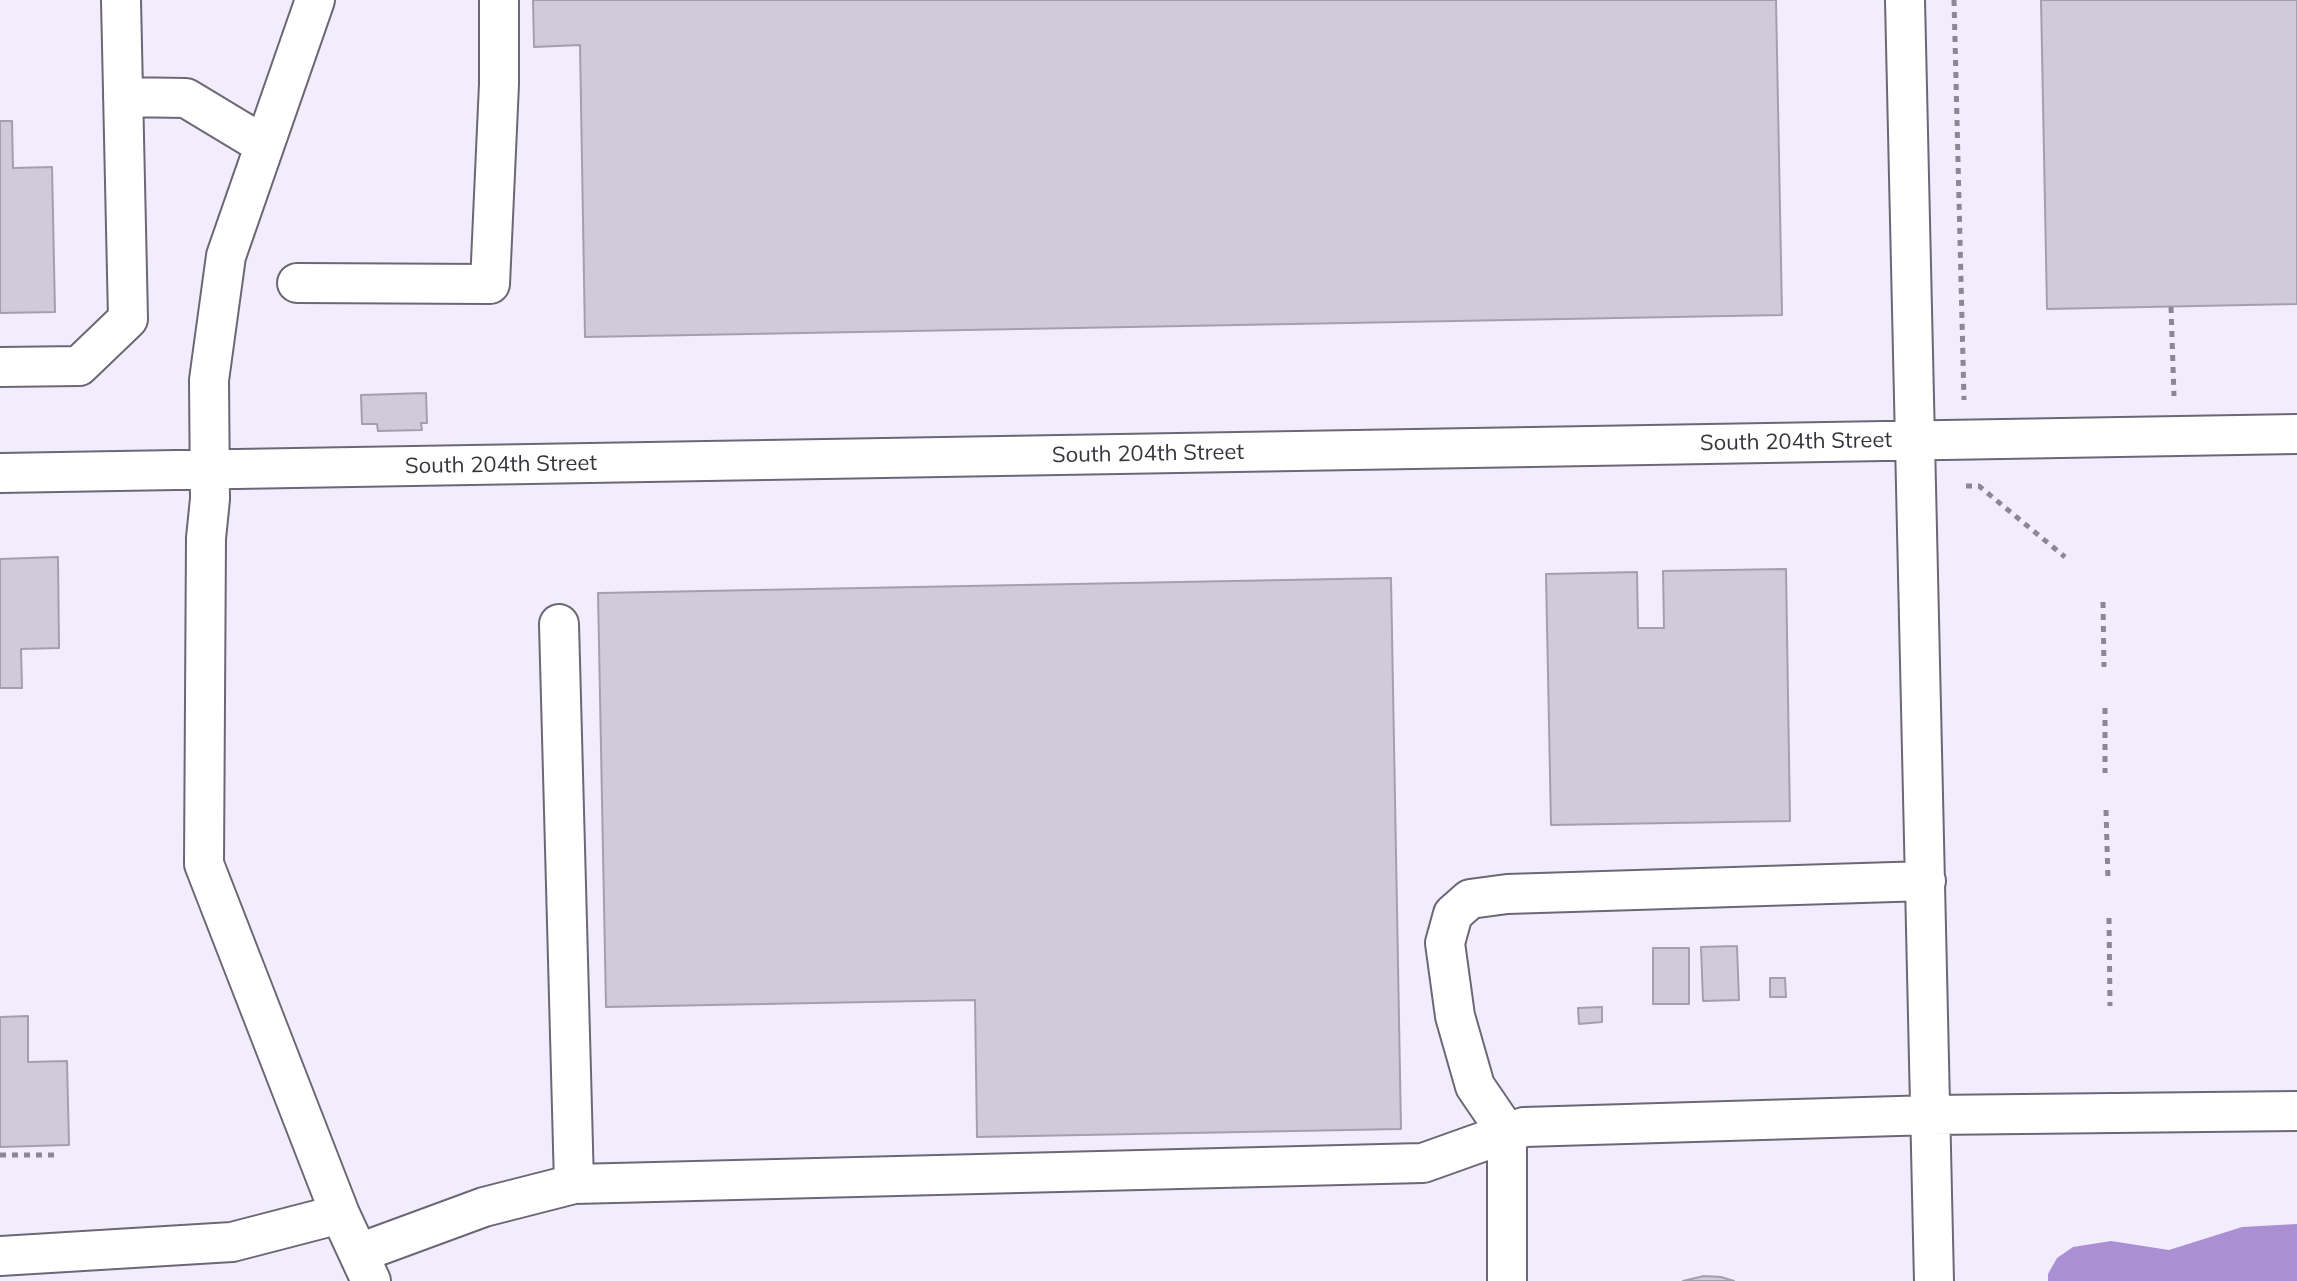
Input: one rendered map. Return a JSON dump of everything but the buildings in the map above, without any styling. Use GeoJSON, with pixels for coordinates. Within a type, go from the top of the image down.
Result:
{"type":"FeatureCollection","features":[{"type":"Feature","properties":{"kind":"street"},"geometry":{"type":"LineString","coordinates":[[0,367],[79,366],[128,319],[121,0]]}},
{"type":"Feature","properties":{"kind":"street"},"geometry":{"type":"LineString","coordinates":[[315,0],[226,256],[209,380],[204,864],[340,1214],[365,1267],[484,1207],[574,1184],[1423,1163],[1524,1127],[1932,1115],[2297,1111]]}},
{"type":"Feature","properties":{"kind":"street"},"geometry":{"type":"LineString","coordinates":[[297,283],[490,284],[499,84],[499,0]]}},
{"type":"Feature","properties":{"kind":"street"},"geometry":{"type":"LineString","coordinates":[[1905,0],[1934,1281]]}},
{"type":"Feature","properties":{"kind":"street"},"geometry":{"type":"LineString","coordinates":[[123,97],[186,98],[264,145]]}},
{"type":"Feature","properties":{"kind":"street","name":"South 204th Street"},"geometry":{"type":"LineString","coordinates":[[0,473],[2297,434]]}},
{"type":"Feature","properties":{"kind":"street"},"geometry":{"type":"LineString","coordinates":[[559,624],[574,1184]]}},
{"type":"Feature","properties":{"kind":"street"},"geometry":{"type":"LineString","coordinates":[[1507,1281],[1507,1133],[1475,1086],[1455,1016],[1445,943],[1453,914],[1470,899],[1507,894],[1926,881]]}},
{"type":"Feature","properties":{"kind":"street"},"geometry":{"type":"LineString","coordinates":[[0,1256],[232,1242],[340,1214]]}},
{"type":"Feature","properties":{"kind":"path"},"geometry":{"type":"LineString","coordinates":[[1954,0],[1964,400]]}},
{"type":"Feature","properties":{"kind":"path"},"geometry":{"type":"LineString","coordinates":[[2171,307],[2174,396]]}},
{"type":"Feature","properties":{"kind":"path"},"geometry":{"type":"LineString","coordinates":[[1966,486],[1979,486],[2065,557]]}},
{"type":"Feature","properties":{"kind":"path"},"geometry":{"type":"LineString","coordinates":[[2103,602],[2104,667]]}},
{"type":"Feature","properties":{"kind":"path"},"geometry":{"type":"LineString","coordinates":[[2105,708],[2105,773]]}},
{"type":"Feature","properties":{"kind":"path"},"geometry":{"type":"LineString","coordinates":[[2106,810],[2108,880]]}},
{"type":"Feature","properties":{"kind":"path"},"geometry":{"type":"LineString","coordinates":[[2109,918],[2110,1006]]}},
{"type":"Feature","properties":{"kind":"path"},"geometry":{"type":"LineString","coordinates":[[0,1155],[58,1155]]}},
{"type":"Feature","properties":{"kind":"shaded area"},"geometry":{"type":"Polygon","coordinates":[[[2297,1224],[2297,1281],[2048,1281],[2048,1274],[2057,1258],[2073,1247],[2111,1241],[2169,1250],[2242,1227],[2297,1224]]]}}]}
